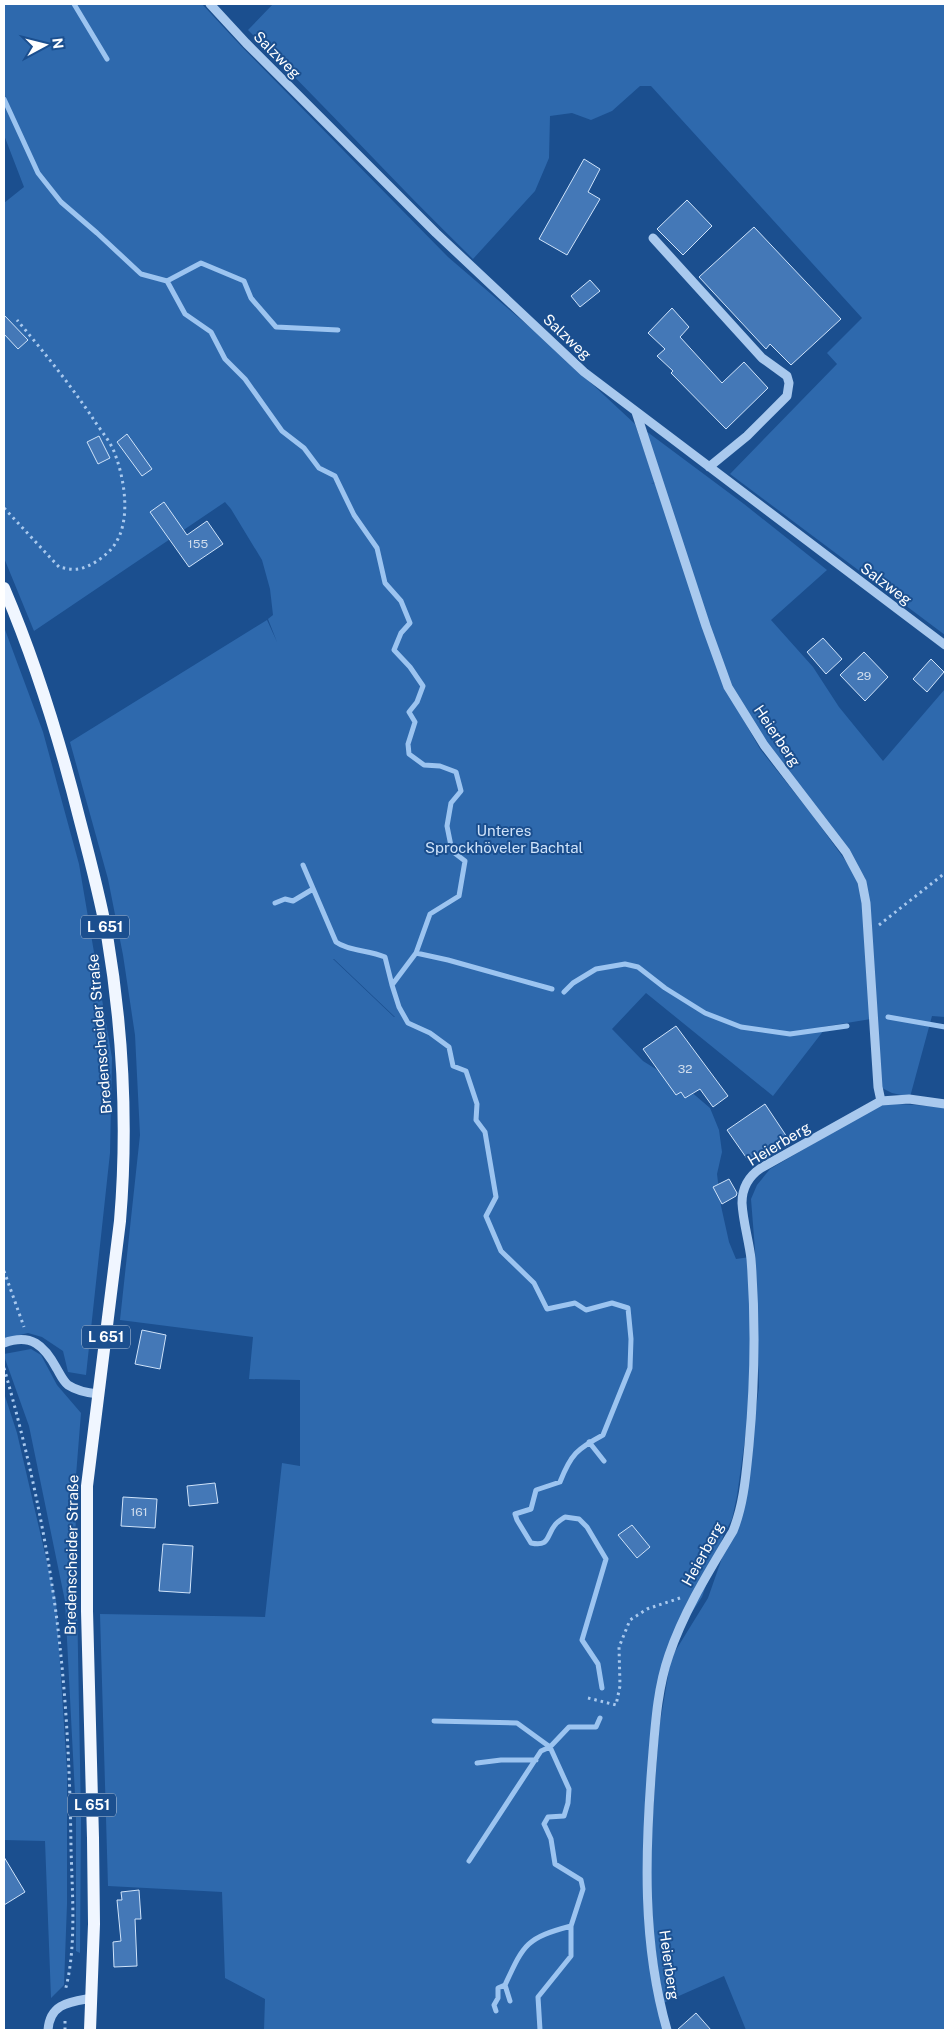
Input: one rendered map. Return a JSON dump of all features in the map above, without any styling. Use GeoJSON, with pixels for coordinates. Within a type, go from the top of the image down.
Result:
{"type":"FeatureCollection","features":[{"type":"Feature","properties":{"kind":"main road","name":"Bredenscheider Straße"},"geometry":{"type":"LineString","coordinates":[[4,588],[43,689],[70,779],[106,934],[116,1001],[123,1070],[124,1179],[114,1280],[87,1486],[86,1515],[93,1838],[90,2030]]}},
{"type":"Feature","properties":{"kind":"street","name":"Salzweg"},"geometry":{"type":"LineString","coordinates":[[210,4],[246,43],[442,240],[584,372],[945,646]]}},
{"type":"Feature","properties":{"kind":"street"},"geometry":{"type":"LineString","coordinates":[[653,238],[762,358],[787,376],[789,383],[787,396],[748,436],[710,467]]}},
{"type":"Feature","properties":{"kind":"street","name":"Heierberg"},"geometry":{"type":"LineString","coordinates":[[636,412],[706,626],[728,687],[764,745],[846,852],[862,882],[868,932],[880,1101]]}},
{"type":"Feature","properties":{"kind":"street","name":"Heierberg"},"geometry":{"type":"LineString","coordinates":[[667,2030],[658,2000],[651,1955],[648,1911],[648,1822],[655,1730],[669,1656],[695,1596],[738,1520],[746,1476],[754,1387],[756,1322],[750,1257],[742,1203],[746,1186],[753,1173],[880,1101],[909,1099],[945,1104]]}},
{"type":"Feature","properties":{"kind":"street"},"geometry":{"type":"LineString","coordinates":[[8,1342],[28,1340],[36,1342],[48,1353],[67,1384],[86,1392],[98,1394]]}},
{"type":"Feature","properties":{"kind":"street"},"geometry":{"type":"LineString","coordinates":[[48,2030],[50,2020],[57,2008],[64,2004],[92,1998]]}},
{"type":"Feature","properties":{"kind":"path"},"geometry":{"type":"LineString","coordinates":[[4,508],[59,567],[77,570],[94,563],[111,550],[120,537],[124,517],[122,486],[112,448],[77,395],[17,320]]}},
{"type":"Feature","properties":{"kind":"path"},"geometry":{"type":"LineString","coordinates":[[868,932],[922,892],[945,872]]}},
{"type":"Feature","properties":{"kind":"path"},"geometry":{"type":"LineString","coordinates":[[4,1271],[28,1340]]}},
{"type":"Feature","properties":{"kind":"path"},"geometry":{"type":"LineString","coordinates":[[4,1368],[22,1431],[41,1522],[56,1613],[70,1770],[72,1903],[70,1974]]}},
{"type":"Feature","properties":{"kind":"path"},"geometry":{"type":"LineString","coordinates":[[588,1698],[616,1705],[620,1686],[619,1648],[630,1620],[655,1605],[672,1599],[695,1596]]}},
{"type":"Feature","properties":{"kind":"path"},"geometry":{"type":"LineString","coordinates":[[65,2030],[66,2022]]}},
{"type":"Feature","properties":{"kind":"green space","name":"Unteres Sprockhöveler Bachtal"},"geometry":{"type":"Polygon","coordinates":[[[4,4],[202,4],[448,257],[546,341],[635,424],[655,482],[651,484],[655,483],[727,691],[760,749],[813,816],[861,882],[871,1019],[822,1027],[824,1030],[773,1096],[646,993],[612,1029],[643,1061],[689,1090],[710,1108],[719,1130],[722,1152],[717,1174],[721,1206],[729,1242],[736,1259],[750,1257],[752,1388],[737,1496],[732,1519],[724,1534],[702,1597],[671,1644],[661,1681],[645,1913],[667,2030],[264,2030],[265,1999],[225,1978],[222,1892],[108,1886],[100,1614],[265,1617],[282,1463],[300,1466],[300,1380],[249,1379],[253,1337],[120,1320],[140,1135],[135,1035],[123,955],[108,879],[70,742],[267,620],[277,642],[268,619],[273,615],[270,589],[262,560],[225,502],[34,631],[4,558],[4,203],[24,187],[4,135],[4,4]],[[333,959],[395,1017],[334,959],[333,959]]]}},
{"type":"Feature","properties":{"kind":"green space"},"geometry":{"type":"Polygon","coordinates":[[[273,4],[945,4],[945,635],[730,474],[837,364],[827,353],[862,318],[651,86],[640,86],[612,111],[591,120],[572,113],[550,116],[549,158],[535,191],[473,259],[248,30],[273,4]]]}},
{"type":"Feature","properties":{"kind":"green space"},"geometry":{"type":"Polygon","coordinates":[[[646,431],[744,504],[827,570],[771,620],[813,667],[839,707],[883,761],[945,689],[945,1017],[932,1016],[910,1097],[892,1093],[882,1088],[865,878],[765,744],[729,683],[646,431]]]}},
{"type":"Feature","properties":{"kind":"green space"},"geometry":{"type":"Polygon","coordinates":[[[4,627],[43,732],[79,864],[112,1058],[110,1153],[86,1375],[68,1372],[63,1351],[42,1337],[28,1333],[4,1339],[4,627]]]}},
{"type":"Feature","properties":{"kind":"green space"},"geometry":{"type":"Polygon","coordinates":[[[883,1103],[945,1107],[945,2030],[746,2030],[724,1976],[663,2003],[650,1911],[652,1826],[659,1729],[671,1658],[708,1598],[744,1495],[759,1387],[755,1250],[751,1199],[757,1185],[770,1169],[883,1103]]]}},
{"type":"Feature","properties":{"kind":"green space"},"geometry":{"type":"Polygon","coordinates":[[[31,1349],[41,1355],[57,1385],[81,1413],[75,1488],[81,1818],[80,1953],[76,1951],[76,1814],[65,1601],[29,1426],[4,1356],[4,1354],[31,1349]]]}},
{"type":"Feature","properties":{"kind":"green space"},"geometry":{"type":"Polygon","coordinates":[[[4,1393],[17,1433],[56,1601],[67,1771],[67,1904],[64,1985],[51,1998],[45,1841],[4,1840],[4,1393]]]}},
{"type":"Feature","properties":{"kind":"building"},"geometry":{"type":"Polygon","coordinates":[[[584,159],[600,169],[588,192],[600,199],[567,255],[539,239],[584,159]]]}},
{"type":"Feature","properties":{"kind":"building"},"geometry":{"type":"Polygon","coordinates":[[[687,200],[712,226],[683,255],[657,229],[687,200]]]}},
{"type":"Feature","properties":{"kind":"building"},"geometry":{"type":"Polygon","coordinates":[[[754,227],[841,319],[791,365],[770,344],[766,349],[699,277],[754,227]]]}},
{"type":"Feature","properties":{"kind":"building"},"geometry":{"type":"Polygon","coordinates":[[[590,280],[600,291],[580,307],[571,296],[590,280]]]}},
{"type":"Feature","properties":{"kind":"building"},"geometry":{"type":"Polygon","coordinates":[[[672,308],[689,327],[680,337],[722,383],[744,362],[768,388],[726,429],[671,373],[673,371],[657,356],[665,349],[648,333],[672,308]]]}},
{"type":"Feature","properties":{"kind":"building"},"geometry":{"type":"Polygon","coordinates":[[[4,315],[28,340],[18,349],[4,334],[4,315]]]}},
{"type":"Feature","properties":{"kind":"building"},"geometry":{"type":"Polygon","coordinates":[[[127,434],[152,469],[142,476],[117,442],[127,434]]]}},
{"type":"Feature","properties":{"kind":"building"},"geometry":{"type":"Polygon","coordinates":[[[99,436],[110,458],[98,464],[87,442],[99,436]]]}},
{"type":"Feature","properties":{"kind":"building"},"geometry":{"type":"Polygon","coordinates":[[[164,502],[187,535],[207,521],[223,544],[189,567],[150,512],[164,502]]]}},
{"type":"Feature","properties":{"kind":"building"},"geometry":{"type":"Polygon","coordinates":[[[823,638],[842,659],[826,674],[807,652],[823,638]]]}},
{"type":"Feature","properties":{"kind":"building"},"geometry":{"type":"Polygon","coordinates":[[[864,652],[888,677],[865,701],[840,675],[864,652]]]}},
{"type":"Feature","properties":{"kind":"building"},"geometry":{"type":"Polygon","coordinates":[[[931,659],[944,672],[927,692],[913,679],[931,659]]]}},
{"type":"Feature","properties":{"kind":"building"},"geometry":{"type":"Polygon","coordinates":[[[676,1026],[728,1096],[713,1107],[700,1089],[685,1098],[681,1092],[676,1095],[643,1049],[676,1026]]]}},
{"type":"Feature","properties":{"kind":"building"},"geometry":{"type":"Polygon","coordinates":[[[765,1104],[787,1137],[750,1163],[727,1130],[765,1104]]]}},
{"type":"Feature","properties":{"kind":"building"},"geometry":{"type":"Polygon","coordinates":[[[729,1179],[737,1193],[736,1196],[722,1204],[713,1187],[729,1179]]]}},
{"type":"Feature","properties":{"kind":"building"},"geometry":{"type":"Polygon","coordinates":[[[142,1330],[166,1335],[160,1369],[135,1364],[142,1330]]]}},
{"type":"Feature","properties":{"kind":"building"},"geometry":{"type":"Polygon","coordinates":[[[215,1483],[218,1503],[189,1506],[187,1486],[215,1483]]]}},
{"type":"Feature","properties":{"kind":"building"},"geometry":{"type":"Polygon","coordinates":[[[123,1497],[157,1499],[155,1528],[121,1526],[123,1497]]]}},
{"type":"Feature","properties":{"kind":"building"},"geometry":{"type":"Polygon","coordinates":[[[632,1525],[650,1547],[637,1558],[618,1535],[632,1525]]]}},
{"type":"Feature","properties":{"kind":"building"},"geometry":{"type":"Polygon","coordinates":[[[163,1544],[193,1546],[190,1593],[159,1591],[163,1544]]]}},
{"type":"Feature","properties":{"kind":"building"},"geometry":{"type":"Polygon","coordinates":[[[4,1857],[25,1892],[4,1905],[4,1857]]]}},
{"type":"Feature","properties":{"kind":"building"},"geometry":{"type":"Polygon","coordinates":[[[139,1890],[141,1919],[135,1919],[137,1966],[114,1967],[113,1942],[121,1941],[117,1900],[122,1900],[121,1892],[139,1890]]]}},
{"type":"Feature","properties":{"kind":"building"},"geometry":{"type":"Polygon","coordinates":[[[696,2013],[711,2030],[677,2030],[696,2013]]]}},
{"type":"Feature","properties":{"kind":"waterway"},"geometry":{"type":"LineString","coordinates":[[74,4],[107,59]]}},
{"type":"Feature","properties":{"kind":"waterway"},"geometry":{"type":"LineString","coordinates":[[4,99],[38,173],[61,202],[141,274],[167,281],[185,314],[211,332],[225,359],[245,379],[282,431],[304,448],[319,468],[335,476],[354,515],[377,548],[385,583],[401,601],[410,623],[401,633],[394,650],[410,667],[423,686],[417,702],[409,712],[415,722],[408,744],[409,754],[424,765],[440,766],[456,772],[461,791],[451,803],[447,826],[452,851],[465,861],[459,896],[430,914],[416,953],[392,985],[399,1007],[408,1023],[430,1033],[449,1047],[453,1066],[466,1071],[477,1104],[476,1120],[485,1132],[496,1197],[486,1216],[501,1251],[534,1283],[547,1309],[575,1303],[586,1310],[612,1303],[628,1308],[631,1339],[630,1368],[603,1435],[576,1453],[560,1482],[536,1490],[531,1509],[515,1514],[531,1543],[537,1544],[545,1542],[552,1529],[565,1517],[579,1519],[587,1527],[606,1559],[582,1640],[598,1664],[602,1688]]}},
{"type":"Feature","properties":{"kind":"waterway"},"geometry":{"type":"LineString","coordinates":[[167,281],[201,263],[244,281],[251,298],[276,327],[338,330]]}},
{"type":"Feature","properties":{"kind":"waterway"},"geometry":{"type":"LineString","coordinates":[[303,865],[336,942],[346,947],[385,957],[392,985]]}},
{"type":"Feature","properties":{"kind":"waterway"},"geometry":{"type":"LineString","coordinates":[[275,903],[285,899],[293,901],[313,889]]}},
{"type":"Feature","properties":{"kind":"waterway"},"geometry":{"type":"LineString","coordinates":[[416,953],[552,989]]}},
{"type":"Feature","properties":{"kind":"waterway"},"geometry":{"type":"LineString","coordinates":[[564,992],[573,983],[596,969],[625,964],[638,967],[665,988],[705,1013],[741,1027],[790,1034],[847,1026]]}},
{"type":"Feature","properties":{"kind":"waterway"},"geometry":{"type":"LineString","coordinates":[[888,1017],[945,1027]]}},
{"type":"Feature","properties":{"kind":"waterway"},"geometry":{"type":"LineString","coordinates":[[589,1442],[604,1461]]}},
{"type":"Feature","properties":{"kind":"waterway"},"geometry":{"type":"LineString","coordinates":[[540,2030],[538,1997],[571,1956],[571,1926],[583,1889],[581,1880],[555,1864],[551,1839],[544,1824],[548,1817],[564,1816],[568,1803],[569,1789],[550,1747],[569,1727],[596,1727],[600,1718]]}},
{"type":"Feature","properties":{"kind":"waterway"},"geometry":{"type":"LineString","coordinates":[[434,1721],[517,1723],[550,1747],[541,1751],[469,1861]]}},
{"type":"Feature","properties":{"kind":"waterway"},"geometry":{"type":"LineString","coordinates":[[477,1763],[501,1760],[536,1760]]}},
{"type":"Feature","properties":{"kind":"waterway"},"geometry":{"type":"LineString","coordinates":[[510,2001],[505,1985],[522,1951],[535,1939],[571,1926]]}},
{"type":"Feature","properties":{"kind":"waterway"},"geometry":{"type":"LineString","coordinates":[[496,2011],[494,2005],[498,1998],[498,1988],[505,1985]]}}]}
